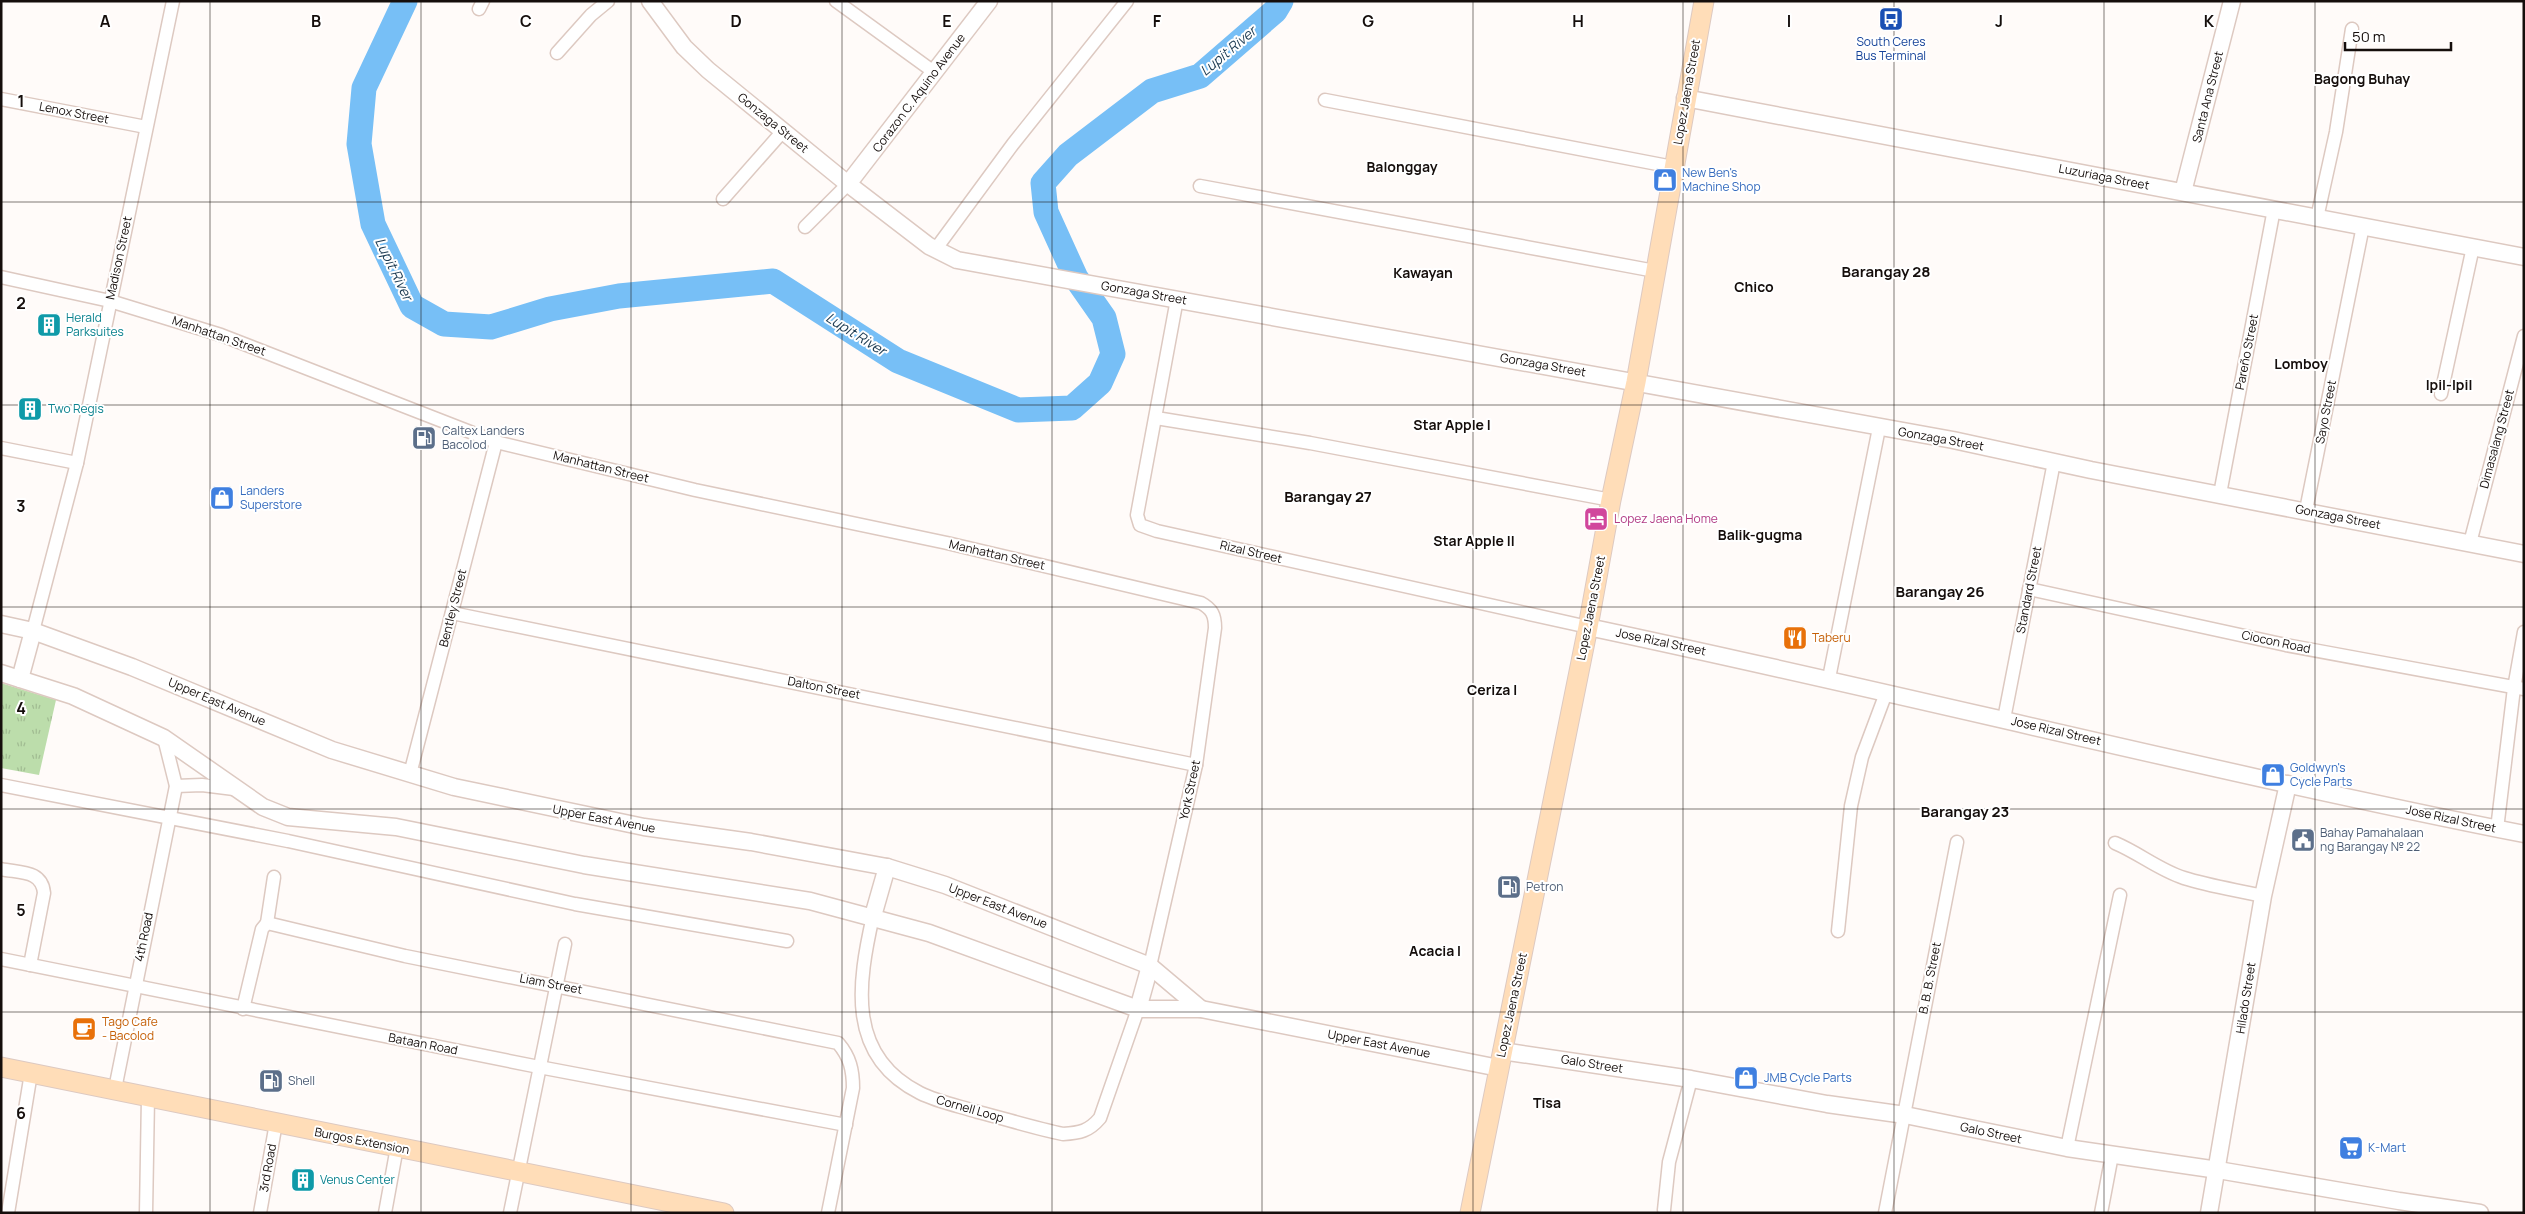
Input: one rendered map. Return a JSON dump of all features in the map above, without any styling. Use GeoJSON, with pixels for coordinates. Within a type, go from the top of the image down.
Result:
{"type":"FeatureCollection","features":[{"type":"Feature","properties":{"kind":"main road","name":"Lopez Jaena Street"},"geometry":{"type":"LineString","coordinates":[[1470,1213],[1636,382],[1685,98],[1704,1]]}},
{"type":"Feature","properties":{"kind":"main road","name":"Burgos Extension"},"geometry":{"type":"LineString","coordinates":[[1,1067],[724,1213]]}},
{"type":"Feature","properties":{"kind":"street","name":"Madison Street"},"geometry":{"type":"LineString","coordinates":[[33,631],[77,463],[173,1]]}},
{"type":"Feature","properties":{"kind":"street"},"geometry":{"type":"LineString","coordinates":[[557,53],[591,15],[608,1]]}},
{"type":"Feature","properties":{"kind":"street","name":"Gonzaga Street"},"geometry":{"type":"LineString","coordinates":[[650,1],[684,47],[708,70],[848,184],[947,257],[974,264],[1024,270],[1879,428],[1953,440],[2054,462],[2524,554]]}},
{"type":"Feature","properties":{"kind":"street"},"geometry":{"type":"LineString","coordinates":[[836,1],[934,72]]}},
{"type":"Feature","properties":{"kind":"street","name":"Corazon C. Aquino Avenue"},"geometry":{"type":"LineString","coordinates":[[848,184],[989,1]]}},
{"type":"Feature","properties":{"kind":"street"},"geometry":{"type":"LineString","coordinates":[[935,250],[1013,144],[1127,1]]}},
{"type":"Feature","properties":{"kind":"street","name":"Santa Ana Street"},"geometry":{"type":"LineString","coordinates":[[2183,192],[2232,1]]}},
{"type":"Feature","properties":{"kind":"street"},"geometry":{"type":"LineString","coordinates":[[2317,218],[2336,132],[2352,29]]}},
{"type":"Feature","properties":{"kind":"street","name":"Luzuriaga Street"},"geometry":{"type":"LineString","coordinates":[[1685,98],[2524,256]]}},
{"type":"Feature","properties":{"kind":"street","name":"Lenox Street"},"geometry":{"type":"LineString","coordinates":[[1,99],[146,128]]}},
{"type":"Feature","properties":{"kind":"street"},"geometry":{"type":"LineString","coordinates":[[1325,100],[1673,167]]}},
{"type":"Feature","properties":{"kind":"street"},"geometry":{"type":"LineString","coordinates":[[723,199],[783,131]]}},
{"type":"Feature","properties":{"kind":"street"},"geometry":{"type":"LineString","coordinates":[[805,227],[848,184]]}},
{"type":"Feature","properties":{"kind":"street"},"geometry":{"type":"LineString","coordinates":[[1200,186],[1655,271]]}},
{"type":"Feature","properties":{"kind":"street","name":"Pareño Street"},"geometry":{"type":"LineString","coordinates":[[2220,494],[2274,209]]}},
{"type":"Feature","properties":{"kind":"street","name":"Sayo Street"},"geometry":{"type":"LineString","coordinates":[[2306,510],[2363,226]]}},
{"type":"Feature","properties":{"kind":"street"},"geometry":{"type":"LineString","coordinates":[[2441,394],[2473,247]]}},
{"type":"Feature","properties":{"kind":"street","name":"Manhattan Street"},"geometry":{"type":"LineString","coordinates":[[1,277],[110,302],[221,335],[496,442],[695,490],[947,543],[1201,603],[1213,613]]}},
{"type":"Feature","properties":{"kind":"street","name":"Rizal Street"},"geometry":{"type":"LineString","coordinates":[[1177,299],[1137,515],[1140,525],[1157,531],[1588,627]]}},
{"type":"Feature","properties":{"kind":"street","name":"Dimasalang Street"},"geometry":{"type":"LineString","coordinates":[[2470,543],[2524,336]]}},
{"type":"Feature","properties":{"kind":"street"},"geometry":{"type":"LineString","coordinates":[[1156,418],[1310,443],[1611,500]]}},
{"type":"Feature","properties":{"kind":"street"},"geometry":{"type":"LineString","coordinates":[[1829,678],[1879,428]]}},
{"type":"Feature","properties":{"kind":"street","name":"Bentley Street"},"geometry":{"type":"LineString","coordinates":[[410,774],[496,442]]}},
{"type":"Feature","properties":{"kind":"street"},"geometry":{"type":"LineString","coordinates":[[1,448],[77,463]]}},
{"type":"Feature","properties":{"kind":"street","name":"Standard Street"},"geometry":{"type":"LineString","coordinates":[[2004,719],[2054,462]]}},
{"type":"Feature","properties":{"kind":"street","name":"Ciocon Road"},"geometry":{"type":"LineString","coordinates":[[2029,589],[2286,645],[2519,689]]}},
{"type":"Feature","properties":{"kind":"street","name":"Dalton Street"},"geometry":{"type":"LineString","coordinates":[[452,613],[1196,765]]}},
{"type":"Feature","properties":{"kind":"street","name":"York Street"},"geometry":{"type":"LineString","coordinates":[[1150,966],[1196,765],[1215,628],[1213,613]]}},
{"type":"Feature","properties":{"kind":"street","name":"Upper East Avenue"},"geometry":{"type":"LineString","coordinates":[[1,624],[33,631],[163,679],[332,750],[410,774],[509,800],[634,825],[751,842],[887,867],[969,894],[1150,966],[1201,1009]]}},
{"type":"Feature","properties":{"kind":"street","name":"Jose Rizal Street"},"geometry":{"type":"LineString","coordinates":[[1588,627],[1829,678],[1886,693],[2288,784],[2524,834]]}},
{"type":"Feature","properties":{"kind":"street"},"geometry":{"type":"LineString","coordinates":[[20,679],[33,631]]}},
{"type":"Feature","properties":{"kind":"street"},"geometry":{"type":"LineString","coordinates":[[2497,829],[2519,689],[2524,632]]}},
{"type":"Feature","properties":{"kind":"street","name":"Upper East Avenue"},"geometry":{"type":"LineString","coordinates":[[1,673],[73,696],[164,738],[206,766],[234,789],[263,807],[288,817],[396,827],[584,865],[746,889],[810,901],[873,916],[974,948],[1138,1009],[1201,1009],[1500,1060]]}},
{"type":"Feature","properties":{"kind":"street"},"geometry":{"type":"LineString","coordinates":[[1838,931],[1851,806],[1862,757],[1886,693]]}},
{"type":"Feature","properties":{"kind":"street","name":"4th Road"},"geometry":{"type":"LineString","coordinates":[[115,1089],[134,986],[176,786],[164,738]]}},
{"type":"Feature","properties":{"kind":"street","name":"Hilado Street"},"geometry":{"type":"LineString","coordinates":[[2209,1213],[2218,1170],[2263,896],[2288,784]]}},
{"type":"Feature","properties":{"kind":"street"},"geometry":{"type":"LineString","coordinates":[[1,785],[461,877],[575,904],[786,941]]}},
{"type":"Feature","properties":{"kind":"street"},"geometry":{"type":"LineString","coordinates":[[176,786],[202,785],[234,789]]}},
{"type":"Feature","properties":{"kind":"street","name":"B. B. B. Street"},"geometry":{"type":"LineString","coordinates":[[1885,1213],[1957,842]]}},
{"type":"Feature","properties":{"kind":"street"},"geometry":{"type":"LineString","coordinates":[[2115,844],[2135,851],[2156,866],[2184,878],[2263,896]]}},
{"type":"Feature","properties":{"kind":"street"},"geometry":{"type":"LineString","coordinates":[[873,916],[887,867]]}},
{"type":"Feature","properties":{"kind":"street"},"geometry":{"type":"LineString","coordinates":[[1,869],[35,876],[43,884],[44,894],[30,965]]}},
{"type":"Feature","properties":{"kind":"street"},"geometry":{"type":"LineString","coordinates":[[243,1009],[262,929],[267,923],[274,877]]}},
{"type":"Feature","properties":{"kind":"street"},"geometry":{"type":"LineString","coordinates":[[2067,1148],[2120,895]]}},
{"type":"Feature","properties":{"kind":"street","name":"Cornell Loop"},"geometry":{"type":"LineString","coordinates":[[873,916],[861,977],[863,1017],[868,1039],[880,1060],[892,1075],[920,1093],[941,1101],[1063,1134],[1079,1133],[1091,1129],[1100,1118],[1138,1009]]}},
{"type":"Feature","properties":{"kind":"street","name":"Liam Street"},"geometry":{"type":"LineString","coordinates":[[267,923],[405,956],[838,1043],[847,1053],[853,1073],[853,1088],[846,1126]]}},
{"type":"Feature","properties":{"kind":"street"},"geometry":{"type":"LineString","coordinates":[[510,1213],[565,944]]}},
{"type":"Feature","properties":{"kind":"street","name":"Bataan Road"},"geometry":{"type":"LineString","coordinates":[[1,959],[243,1009],[846,1126]]}},
{"type":"Feature","properties":{"kind":"street"},"geometry":{"type":"LineString","coordinates":[[1138,1009],[1150,966]]}},
{"type":"Feature","properties":{"kind":"street","name":"Galo Street"},"geometry":{"type":"LineString","coordinates":[[1500,1060],[1691,1079],[1827,1104],[1905,1115],[2067,1148],[2218,1170],[2398,1207],[2480,1213]]}},
{"type":"Feature","properties":{"kind":"street"},"geometry":{"type":"LineString","coordinates":[[8,1213],[31,1073]]}},
{"type":"Feature","properties":{"kind":"street"},"geometry":{"type":"LineString","coordinates":[[1664,1210],[1669,1162],[1691,1079]]}},
{"type":"Feature","properties":{"kind":"street"},"geometry":{"type":"LineString","coordinates":[[146,1213],[148,1097]]}},
{"type":"Feature","properties":{"kind":"street","name":"3rd Road"},"geometry":{"type":"LineString","coordinates":[[260,1213],[276,1123]]}},
{"type":"Feature","properties":{"kind":"street"},"geometry":{"type":"LineString","coordinates":[[828,1213],[846,1126]]}},
{"type":"Feature","properties":{"kind":"street"},"geometry":{"type":"LineString","coordinates":[[385,1213],[397,1148]]}},
{"type":"Feature","properties":{"kind":"street"},"geometry":{"type":"LineString","coordinates":[[2101,1213],[2112,1155]]}},
{"type":"Feature","properties":{"kind":"green space"},"geometry":{"type":"Polygon","coordinates":[[[1,683],[56,700],[39,775],[1,768],[1,683]]]}},
{"type":"Feature","properties":{"kind":"waterway","name":"Lupit River"},"geometry":{"type":"LineString","coordinates":[[405,1],[364,88],[359,144],[373,224],[412,306],[444,324],[491,327],[550,309],[619,296],[773,281],[898,361],[1018,410],[1072,408],[1100,383],[1113,354],[1104,318],[1076,278],[1046,212],[1043,183],[1068,155],[1152,91],[1200,76],[1275,11],[1281,1]]}},
{"type":"Feature","properties":{"kind":"place","name":"South Ceres Bus Terminal"},"geometry":{"type":"Point","coordinates":[1891,19]}},
{"type":"Feature","properties":{"kind":"place","name":"New Ben's Machine Shop"},"geometry":{"type":"Point","coordinates":[1665,180]}},
{"type":"Feature","properties":{"kind":"place","name":"Herald Parksuites"},"geometry":{"type":"Point","coordinates":[49,325]}},
{"type":"Feature","properties":{"kind":"place","name":"Two Regis"},"geometry":{"type":"Point","coordinates":[30,409]}},
{"type":"Feature","properties":{"kind":"place","name":"Caltex Landers Bacolod"},"geometry":{"type":"Point","coordinates":[424,438]}},
{"type":"Feature","properties":{"kind":"place","name":"Landers Superstore"},"geometry":{"type":"Point","coordinates":[222,498]}},
{"type":"Feature","properties":{"kind":"place","name":"Lopez Jaena Home"},"geometry":{"type":"Point","coordinates":[1596,519]}},
{"type":"Feature","properties":{"kind":"place","name":"Taberu"},"geometry":{"type":"Point","coordinates":[1795,638]}},
{"type":"Feature","properties":{"kind":"place","name":"Goldwyn's Cycle Parts"},"geometry":{"type":"Point","coordinates":[2273,775]}},
{"type":"Feature","properties":{"kind":"place","name":"Bahay Pamahalaan ng Barangay № 22"},"geometry":{"type":"Point","coordinates":[2303,840]}},
{"type":"Feature","properties":{"kind":"place","name":"Petron"},"geometry":{"type":"Point","coordinates":[1509,887]}},
{"type":"Feature","properties":{"kind":"place","name":"Tago Cafe - Bacolod"},"geometry":{"type":"Point","coordinates":[84,1029]}},
{"type":"Feature","properties":{"kind":"place","name":"JMB Cycle Parts"},"geometry":{"type":"Point","coordinates":[1746,1078]}},
{"type":"Feature","properties":{"kind":"place","name":"Shell"},"geometry":{"type":"Point","coordinates":[271,1081]}},
{"type":"Feature","properties":{"kind":"place","name":"K-Mart"},"geometry":{"type":"Point","coordinates":[2351,1148]}},
{"type":"Feature","properties":{"kind":"place","name":"Venus Center"},"geometry":{"type":"Point","coordinates":[303,1180]}},
{"type":"Feature","properties":{"kind":"district","name":"Bagong Buhay"},"geometry":{"type":"Point","coordinates":[2362,79]}},
{"type":"Feature","properties":{"kind":"district","name":"Balonggay"},"geometry":{"type":"Point","coordinates":[1402,167]}},
{"type":"Feature","properties":{"kind":"district","name":"Barangay 28"},"geometry":{"type":"Point","coordinates":[1886,272]}},
{"type":"Feature","properties":{"kind":"district","name":"Kawayan"},"geometry":{"type":"Point","coordinates":[1423,273]}},
{"type":"Feature","properties":{"kind":"district","name":"Chico"},"geometry":{"type":"Point","coordinates":[1754,287]}},
{"type":"Feature","properties":{"kind":"district","name":"Lomboy"},"geometry":{"type":"Point","coordinates":[2301,364]}},
{"type":"Feature","properties":{"kind":"district","name":"Ipil-Ipil"},"geometry":{"type":"Point","coordinates":[2449,385]}},
{"type":"Feature","properties":{"kind":"district","name":"Star Apple I"},"geometry":{"type":"Point","coordinates":[1452,425]}},
{"type":"Feature","properties":{"kind":"district","name":"Barangay 27"},"geometry":{"type":"Point","coordinates":[1328,497]}},
{"type":"Feature","properties":{"kind":"district","name":"Balik-gugma"},"geometry":{"type":"Point","coordinates":[1760,535]}},
{"type":"Feature","properties":{"kind":"district","name":"Star Apple II"},"geometry":{"type":"Point","coordinates":[1474,541]}},
{"type":"Feature","properties":{"kind":"district","name":"Barangay 26"},"geometry":{"type":"Point","coordinates":[1940,592]}},
{"type":"Feature","properties":{"kind":"district","name":"Ceriza I"},"geometry":{"type":"Point","coordinates":[1492,690]}},
{"type":"Feature","properties":{"kind":"district","name":"Barangay 23"},"geometry":{"type":"Point","coordinates":[1965,812]}},
{"type":"Feature","properties":{"kind":"district","name":"Acacia I"},"geometry":{"type":"Point","coordinates":[1435,951]}},
{"type":"Feature","properties":{"kind":"district","name":"Tisa"},"geometry":{"type":"Point","coordinates":[1547,1103]}}]}
